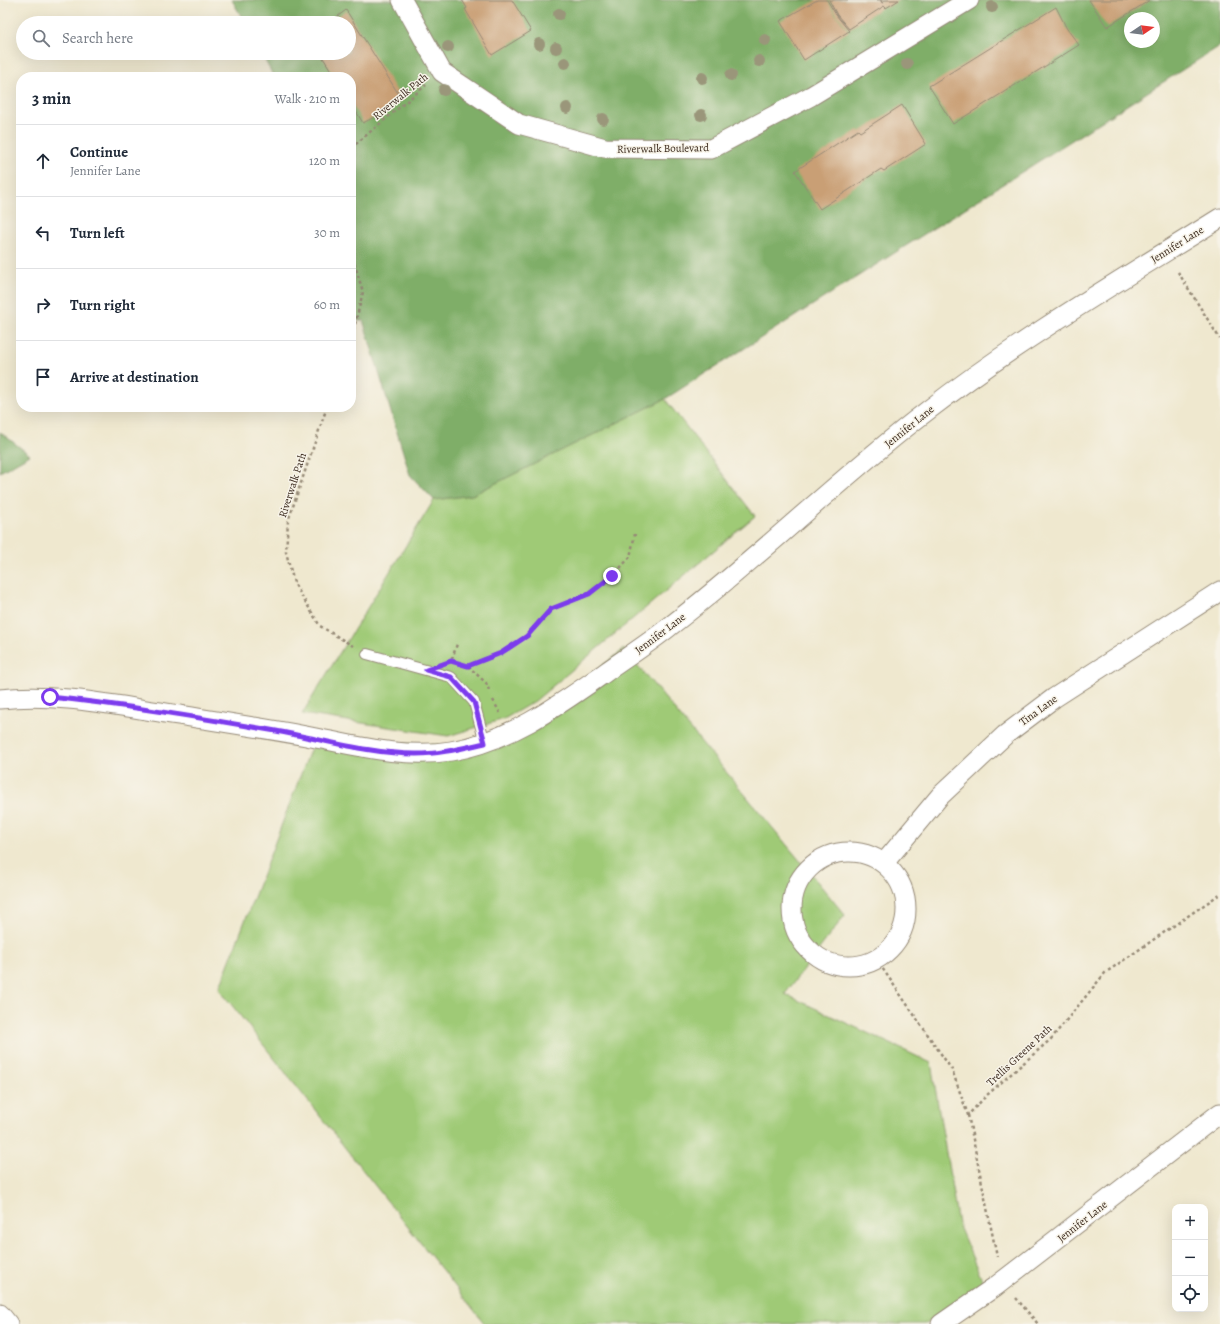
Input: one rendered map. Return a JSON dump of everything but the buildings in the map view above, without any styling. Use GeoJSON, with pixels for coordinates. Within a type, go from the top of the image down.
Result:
{"type":"FeatureCollection","features":[{"type":"Feature","properties":{"kind":"street","name":"Riverwalk Boulevard"},"geometry":{"type":"LineString","coordinates":[[402,0],[442,72],[518,124],[605,148],[711,149],[811,96],[969,0]]}},
{"type":"Feature","properties":{"kind":"street","name":"Jennifer Lane"},"geometry":{"type":"LineString","coordinates":[[0,699],[50,697],[87,701],[275,730],[381,751],[416,754],[451,751],[485,743],[518,729],[548,712],[668,628],[727,580],[897,434],[988,365],[1059,317],[1220,218]]}},
{"type":"Feature","properties":{"kind":"street","name":"Tina Lane"},"geometry":{"type":"LineString","coordinates":[[884,863],[940,796],[1006,735],[1054,698],[1220,591]]}},
{"type":"Feature","properties":{"kind":"street"},"geometry":{"type":"LineString","coordinates":[[849,851],[868,854],[884,863],[897,877],[905,894],[906,913],[902,932],[891,947],[876,959],[858,965],[840,966],[822,959],[807,948],[797,932],[792,913],[794,894],[801,877],[814,863],[830,854],[849,851]]}},
{"type":"Feature","properties":{"kind":"street","name":"Jennifer Lane"},"geometry":{"type":"LineString","coordinates":[[941,1324],[1002,1282],[1220,1113]]}},
{"type":"Feature","properties":{"kind":"street"},"geometry":{"type":"LineString","coordinates":[[0,1314],[8,1324]]}},
{"type":"Feature","properties":{"kind":"lane"},"geometry":{"type":"LineString","coordinates":[[367,654],[451,677],[474,702],[485,743]]}},
{"type":"Feature","properties":{"kind":"path","name":"Riverwalk Path"},"geometry":{"type":"LineString","coordinates":[[356,144],[442,72]]}},
{"type":"Feature","properties":{"kind":"path"},"geometry":{"type":"LineString","coordinates":[[356,269],[363,292],[356,320]]}},
{"type":"Feature","properties":{"kind":"path"},"geometry":{"type":"LineString","coordinates":[[1178,272],[1220,339]]}},
{"type":"Feature","properties":{"kind":"path","name":"Riverwalk Path"},"geometry":{"type":"LineString","coordinates":[[325,412],[288,522],[286,552],[294,584],[320,626],[367,654]]}},
{"type":"Feature","properties":{"kind":"path"},"geometry":{"type":"LineString","coordinates":[[463,665],[468,666],[501,653],[527,636],[551,609],[589,594],[601,585],[630,557],[635,534]]}},
{"type":"Feature","properties":{"kind":"path"},"geometry":{"type":"LineString","coordinates":[[457,644],[451,661],[457,663]]}},
{"type":"Feature","properties":{"kind":"path","name":"Trellis Greene Path"},"geometry":{"type":"LineString","coordinates":[[968,1114],[987,1095],[1051,1039],[1105,973],[1220,894]]}},
{"type":"Feature","properties":{"kind":"path"},"geometry":{"type":"LineString","coordinates":[[876,959],[952,1070],[968,1114],[1002,1282],[1038,1324]]}},
{"type":"Feature","properties":{"kind":"green space"},"geometry":{"type":"Polygon","coordinates":[[[232,0],[1220,0],[1220,46],[665,399],[472,495],[434,500],[410,475],[363,320],[356,321],[356,72],[271,72],[265,60],[356,60],[356,16],[241,16],[232,0]]]}},
{"type":"Feature","properties":{"kind":"green space"},"geometry":{"type":"Polygon","coordinates":[[[665,399],[755,516],[535,701],[504,719],[448,736],[302,714],[434,500],[472,495],[665,399]]]}},
{"type":"Feature","properties":{"kind":"green space"},"geometry":{"type":"Polygon","coordinates":[[[0,432],[30,455],[0,472],[0,432]]]}},
{"type":"Feature","properties":{"kind":"green space"},"geometry":{"type":"Polygon","coordinates":[[[624,649],[845,915],[785,994],[931,1063],[958,1224],[985,1287],[925,1324],[485,1324],[219,989],[314,740],[496,747],[624,649]]]}},
{"type":"Feature","properties":{"kind":"route"},"geometry":{"type":"LineString","coordinates":[[50,697],[124,706],[275,730],[381,751],[416,754],[451,751],[485,743],[474,702],[451,677],[426,670],[451,661],[468,666],[501,653],[527,636],[551,609],[589,594],[612,576]]}}]}
